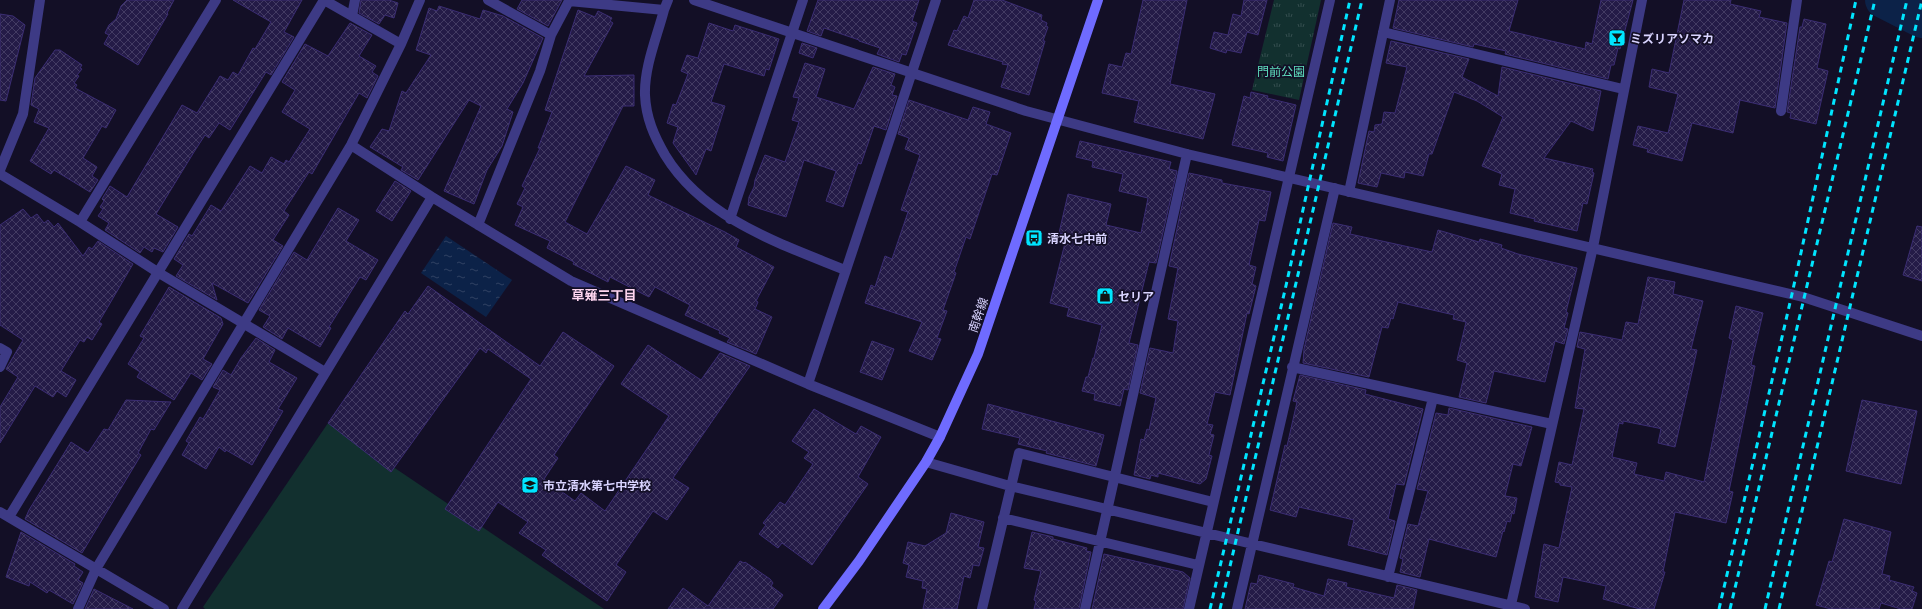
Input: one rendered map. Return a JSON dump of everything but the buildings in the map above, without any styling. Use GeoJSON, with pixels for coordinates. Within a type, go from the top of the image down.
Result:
{"type":"FeatureCollection","features":[{"type":"Feature","properties":{"kind":"main road","name":"南幹線"},"geometry":{"type":"LineString","coordinates":[[823,609],[859,562],[926,462],[940,437],[978,354],[1098,0]]}},
{"type":"Feature","properties":{"kind":"street"},"geometry":{"type":"LineString","coordinates":[[0,170],[23,114],[40,0]]}},
{"type":"Feature","properties":{"kind":"street"},"geometry":{"type":"LineString","coordinates":[[80,222],[216,0]]}},
{"type":"Feature","properties":{"kind":"street"},"geometry":{"type":"LineString","coordinates":[[164,609],[4,515],[159,273],[324,0],[401,44]]}},
{"type":"Feature","properties":{"kind":"street"},"geometry":{"type":"LineString","coordinates":[[352,16],[355,0]]}},
{"type":"Feature","properties":{"kind":"street"},"geometry":{"type":"LineString","coordinates":[[78,609],[96,569],[351,144],[401,44],[420,0]]}},
{"type":"Feature","properties":{"kind":"street"},"geometry":{"type":"LineString","coordinates":[[488,0],[503,4],[551,34]]}},
{"type":"Feature","properties":{"kind":"street"},"geometry":{"type":"LineString","coordinates":[[668,0],[647,74],[645,94],[648,118],[657,141],[683,180],[708,204],[730,219],[845,270]]}},
{"type":"Feature","properties":{"kind":"street"},"geometry":{"type":"LineString","coordinates":[[694,0],[910,74],[1057,120],[1187,154],[1288,178],[1593,247],[1803,297],[1922,336]]}},
{"type":"Feature","properties":{"kind":"street"},"geometry":{"type":"LineString","coordinates":[[730,219],[803,0]]}},
{"type":"Feature","properties":{"kind":"street"},"geometry":{"type":"LineString","coordinates":[[808,384],[910,74],[936,0]]}},
{"type":"Feature","properties":{"kind":"street"},"geometry":{"type":"LineString","coordinates":[[1189,609],[1330,0]]}},
{"type":"Feature","properties":{"kind":"street"},"geometry":{"type":"LineString","coordinates":[[1349,192],[1390,0]]}},
{"type":"Feature","properties":{"kind":"street"},"geometry":{"type":"LineString","coordinates":[[1511,607],[1593,247],[1623,89],[1642,0]]}},
{"type":"Feature","properties":{"kind":"street"},"geometry":{"type":"LineString","coordinates":[[1781,111],[1797,0]]}},
{"type":"Feature","properties":{"kind":"street"},"geometry":{"type":"LineString","coordinates":[[478,225],[540,71],[551,34],[569,1],[664,10]]}},
{"type":"Feature","properties":{"kind":"street"},"geometry":{"type":"LineString","coordinates":[[1383,32],[1623,89]]}},
{"type":"Feature","properties":{"kind":"street"},"geometry":{"type":"LineString","coordinates":[[351,144],[432,197],[570,281],[588,290],[808,384],[940,437]]}},
{"type":"Feature","properties":{"kind":"street"},"geometry":{"type":"LineString","coordinates":[[1085,609],[1187,154]]}},
{"type":"Feature","properties":{"kind":"street"},"geometry":{"type":"LineString","coordinates":[[0,174],[80,222],[159,273],[325,372]]}},
{"type":"Feature","properties":{"kind":"street"},"geometry":{"type":"LineString","coordinates":[[1237,609],[1292,367],[1335,188]]}},
{"type":"Feature","properties":{"kind":"street"},"geometry":{"type":"LineString","coordinates":[[182,609],[432,197]]}},
{"type":"Feature","properties":{"kind":"street"},"geometry":{"type":"LineString","coordinates":[[0,348],[7,352],[0,367]]}},
{"type":"Feature","properties":{"kind":"street"},"geometry":{"type":"LineString","coordinates":[[1292,367],[1552,424]]}},
{"type":"Feature","properties":{"kind":"street"},"geometry":{"type":"LineString","coordinates":[[1388,577],[1434,398]]}},
{"type":"Feature","properties":{"kind":"street"},"geometry":{"type":"LineString","coordinates":[[982,609],[1019,453],[1213,502]]}},
{"type":"Feature","properties":{"kind":"street"},"geometry":{"type":"LineString","coordinates":[[926,462],[1010,486],[1206,532],[1511,607],[1525,609]]}},
{"type":"Feature","properties":{"kind":"street"},"geometry":{"type":"LineString","coordinates":[[1003,518],[1198,566]]}},
{"type":"Feature","properties":{"kind":"green space","name":"門前公園"},"geometry":{"type":"Polygon","coordinates":[[[1274,0],[1321,0],[1299,100],[1252,90],[1274,0]]]}},
{"type":"Feature","properties":{"kind":"green space"},"geometry":{"type":"Polygon","coordinates":[[[328,423],[604,609],[205,609],[203,607],[328,423]]]}},
{"type":"Feature","properties":{"kind":"water"},"geometry":{"type":"Polygon","coordinates":[[[446,236],[512,280],[486,317],[421,273],[446,236]]]}},
{"type":"Feature","properties":{"kind":"waterway"},"geometry":{"type":"LineString","coordinates":[[1883,0],[1922,20]]}},
{"type":"Feature","properties":{"kind":"railway"},"geometry":{"type":"LineString","coordinates":[[1210,609],[1285,290],[1350,0]]}},
{"type":"Feature","properties":{"kind":"railway"},"geometry":{"type":"LineString","coordinates":[[1220,609],[1362,0]]}},
{"type":"Feature","properties":{"kind":"railway"},"geometry":{"type":"LineString","coordinates":[[1719,609],[1792,294],[1856,0]]}},
{"type":"Feature","properties":{"kind":"railway"},"geometry":{"type":"LineString","coordinates":[[1730,609],[1875,0]]}},
{"type":"Feature","properties":{"kind":"railway"},"geometry":{"type":"LineString","coordinates":[[1765,609],[1907,0]]}},
{"type":"Feature","properties":{"kind":"railway"},"geometry":{"type":"LineString","coordinates":[[1779,609],[1922,0]]}},
{"type":"Feature","properties":{"kind":"place","name":"ミズリアソマカ"},"geometry":{"type":"Point","coordinates":[1617,38]}},
{"type":"Feature","properties":{"kind":"place","name":"清水七中前"},"geometry":{"type":"Point","coordinates":[1034,238]}},
{"type":"Feature","properties":{"kind":"place","name":"セリア"},"geometry":{"type":"Point","coordinates":[1105,296]}},
{"type":"Feature","properties":{"kind":"place","name":"市立清水第七中学校"},"geometry":{"type":"Point","coordinates":[530,485]}},
{"type":"Feature","properties":{"kind":"district","name":"草薙三丁目"},"geometry":{"type":"Point","coordinates":[604,295]}}]}
